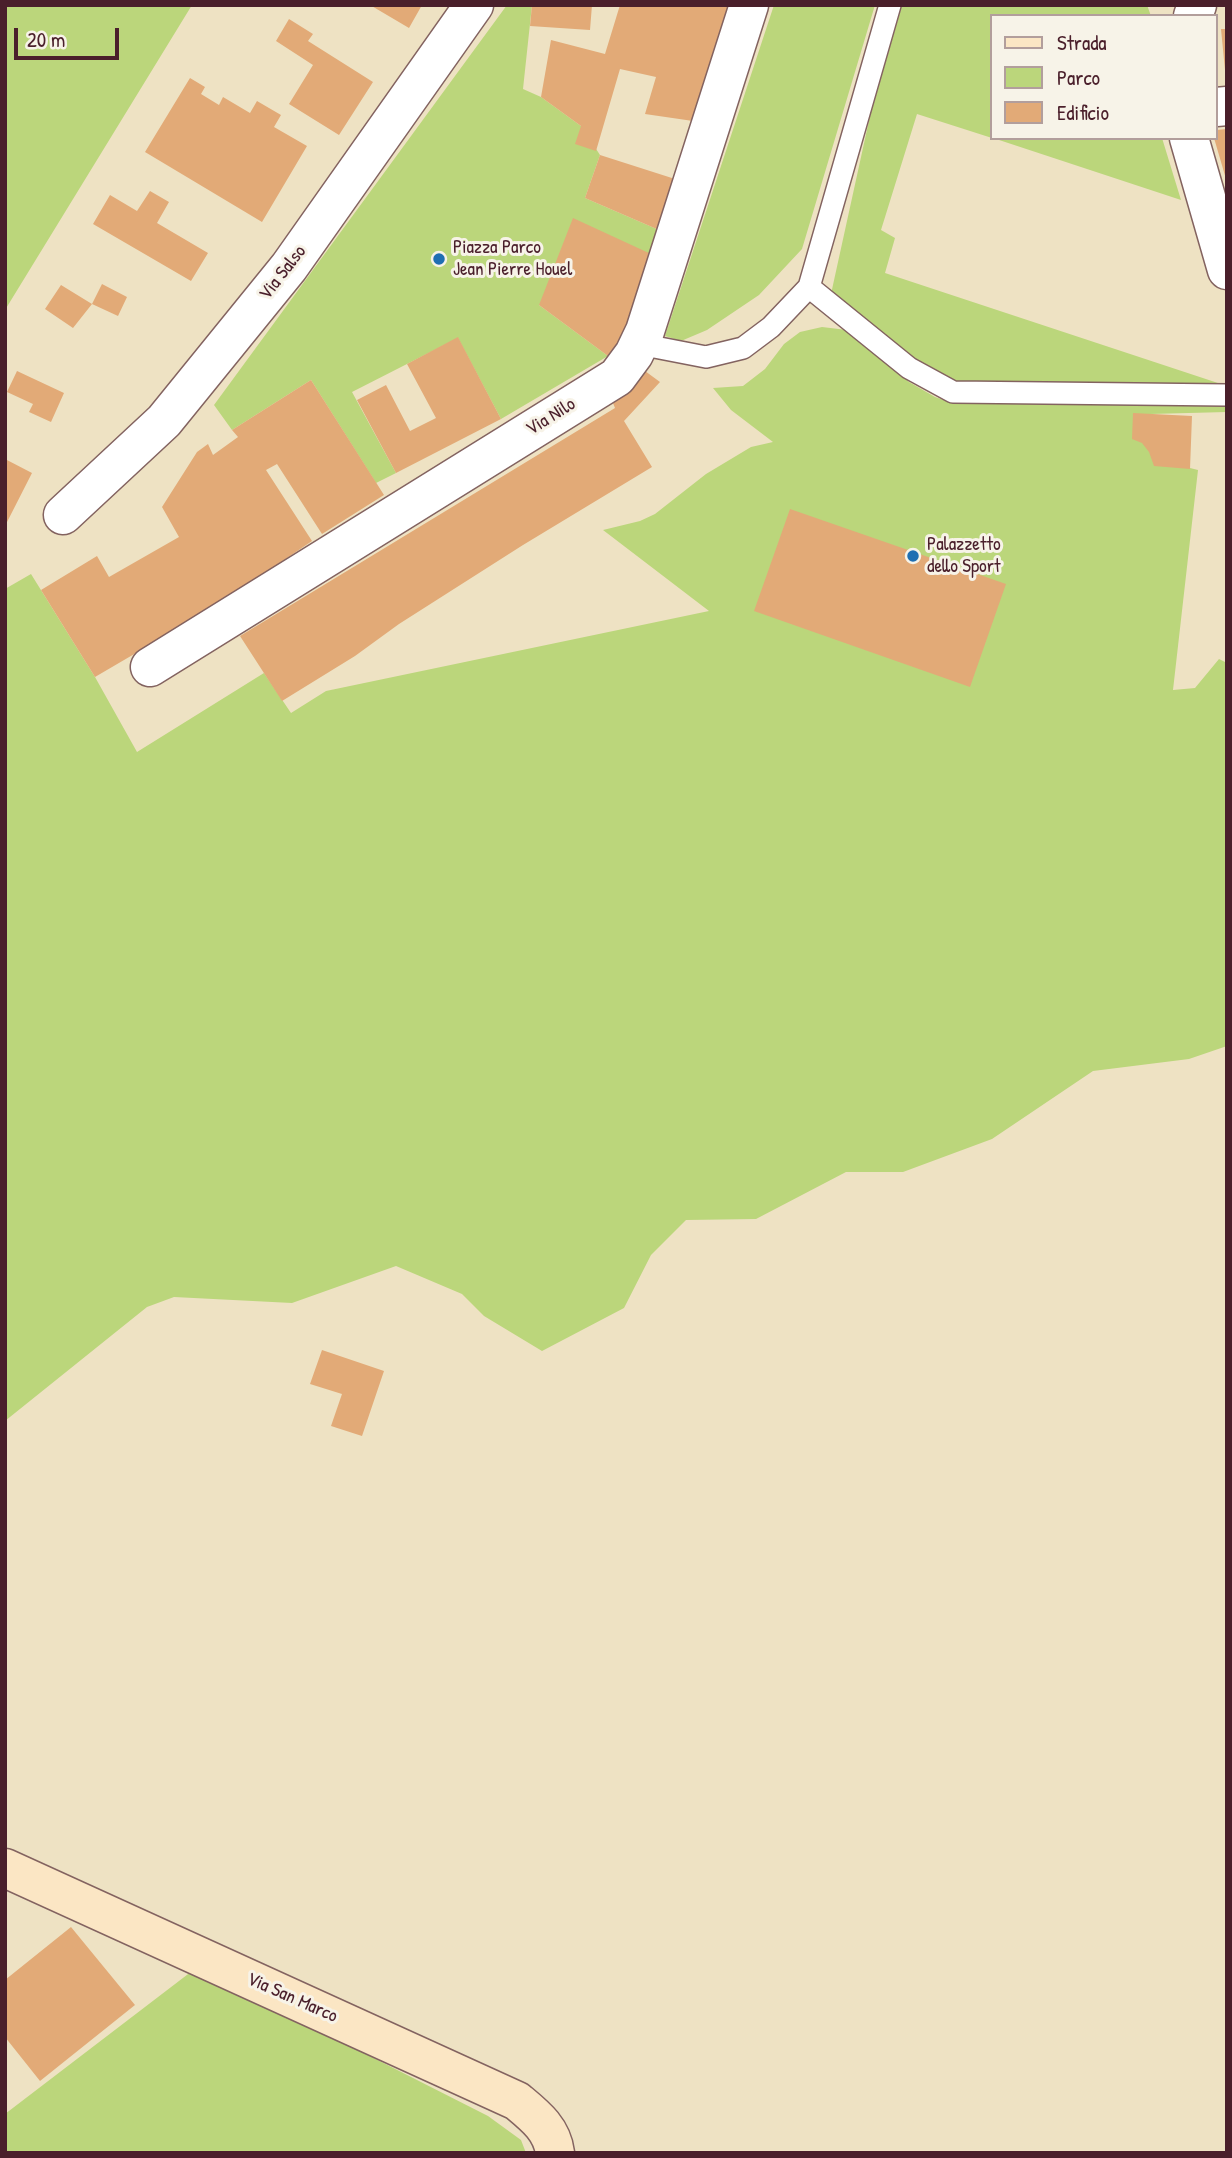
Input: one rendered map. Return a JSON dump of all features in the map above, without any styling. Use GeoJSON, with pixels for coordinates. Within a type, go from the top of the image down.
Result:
{"type":"FeatureCollection","features":[{"type":"Feature","properties":{"kind":"street","name":"Via Salso"},"geometry":{"type":"LineString","coordinates":[[63,515],[164,421],[289,267],[474,5]]}},
{"type":"Feature","properties":{"kind":"street","name":"Via Nilo"},"geometry":{"type":"LineString","coordinates":[[150,667],[617,377],[639,344],[660,285],[749,5]]}},
{"type":"Feature","properties":{"kind":"street"},"geometry":{"type":"LineString","coordinates":[[1190,140],[1226,267]]}},
{"type":"Feature","properties":{"kind":"street","name":"Via San Marco"},"geometry":{"type":"LineString","coordinates":[[5,1868],[517,2101],[538,2118],[553,2139],[555,2153]]}},
{"type":"Feature","properties":{"kind":"lane"},"geometry":{"type":"LineString","coordinates":[[639,344],[706,357],[743,348],[771,327],[809,287],[890,5]]}},
{"type":"Feature","properties":{"kind":"lane"},"geometry":{"type":"LineString","coordinates":[[809,287],[909,368],[953,392],[1227,395]]}},
{"type":"Feature","properties":{"kind":"green space"},"geometry":{"type":"Polygon","coordinates":[[[5,5],[192,5],[5,310],[5,5]]]}},
{"type":"Feature","properties":{"kind":"green space","name":"Piazza Parco Jean Pierre Houel"},"geometry":{"type":"Polygon","coordinates":[[[507,5],[532,5],[523,89],[541,97],[581,126],[600,155],[585,198],[659,230],[651,254],[539,305],[608,356],[501,419],[458,338],[352,392],[396,473],[376,483],[311,380],[232,430],[214,405],[507,5]]]}},
{"type":"Feature","properties":{"kind":"green space"},"geometry":{"type":"Polygon","coordinates":[[[774,5],[875,5],[802,249],[759,295],[707,330],[681,341],[665,336],[774,5]]]}},
{"type":"Feature","properties":{"kind":"green space"},"geometry":{"type":"Polygon","coordinates":[[[902,5],[1147,5],[1150,14],[990,14],[990,137],[917,114],[881,230],[895,238],[885,273],[1227,386],[979,385],[951,381],[930,372],[831,294],[870,116],[902,5]]]}},
{"type":"Feature","properties":{"kind":"green space"},"geometry":{"type":"Polygon","coordinates":[[[999,140],[1163,140],[1181,200],[999,140]]]}},
{"type":"Feature","properties":{"kind":"green space"},"geometry":{"type":"Polygon","coordinates":[[[822,327],[847,330],[909,382],[935,397],[955,404],[1227,404],[1227,412],[1150,414],[1190,468],[1198,470],[1173,690],[1195,688],[1219,659],[1227,663],[1227,1046],[1189,1059],[1093,1071],[992,1139],[903,1172],[846,1172],[756,1219],[686,1220],[651,1255],[624,1308],[542,1351],[484,1316],[462,1294],[396,1266],[292,1303],[174,1297],[147,1307],[5,1421],[5,589],[31,574],[95,677],[137,752],[264,673],[291,713],[326,691],[709,611],[603,530],[640,521],[655,514],[706,474],[751,447],[773,442],[731,410],[713,388],[743,386],[765,369],[784,344],[800,332],[822,327]]]}},
{"type":"Feature","properties":{"kind":"green space"},"geometry":{"type":"Polygon","coordinates":[[[196,1968],[488,2116],[521,2140],[526,2153],[5,2153],[5,2114],[196,1968]]]}},
{"type":"Feature","properties":{"kind":"building"},"geometry":{"type":"Polygon","coordinates":[[[370,5],[422,5],[409,28],[370,5]]]}},
{"type":"Feature","properties":{"kind":"building"},"geometry":{"type":"Polygon","coordinates":[[[532,5],[592,5],[590,30],[530,26],[532,5]]]}},
{"type":"Feature","properties":{"kind":"building"},"geometry":{"type":"Polygon","coordinates":[[[620,5],[730,5],[693,121],[645,114],[656,77],[620,69],[596,151],[575,144],[581,126],[541,97],[551,40],[605,54],[620,5]]]}},
{"type":"Feature","properties":{"kind":"building"},"geometry":{"type":"Polygon","coordinates":[[[289,19],[313,34],[308,41],[373,82],[339,135],[289,104],[313,65],[276,41],[289,19]]]}},
{"type":"Feature","properties":{"kind":"building"},"geometry":{"type":"Polygon","coordinates":[[[1221,29],[1227,29],[1227,70],[1225,70],[1221,29]]]}},
{"type":"Feature","properties":{"kind":"building"},"geometry":{"type":"Polygon","coordinates":[[[190,78],[205,87],[201,94],[219,105],[223,97],[250,113],[257,101],[281,115],[274,127],[307,146],[262,222],[145,152],[190,78]]]}},
{"type":"Feature","properties":{"kind":"building"},"geometry":{"type":"Polygon","coordinates":[[[1227,129],[1227,179],[1215,140],[1218,140],[1218,130],[1227,129]]]}},
{"type":"Feature","properties":{"kind":"building"},"geometry":{"type":"Polygon","coordinates":[[[600,155],[675,179],[659,230],[585,198],[600,155]]]}},
{"type":"Feature","properties":{"kind":"building"},"geometry":{"type":"Polygon","coordinates":[[[150,191],[169,202],[157,223],[208,253],[191,281],[93,224],[110,195],[137,211],[150,191]]]}},
{"type":"Feature","properties":{"kind":"building"},"geometry":{"type":"Polygon","coordinates":[[[573,218],[651,254],[626,335],[608,356],[539,305],[573,218]]]}},
{"type":"Feature","properties":{"kind":"building"},"geometry":{"type":"Polygon","coordinates":[[[102,284],[127,297],[118,316],[92,304],[102,284]]]}},
{"type":"Feature","properties":{"kind":"building"},"geometry":{"type":"Polygon","coordinates":[[[61,285],[92,304],[73,328],[45,309],[61,285]]]}},
{"type":"Feature","properties":{"kind":"building"},"geometry":{"type":"Polygon","coordinates":[[[458,337],[501,419],[396,473],[357,400],[386,385],[410,431],[436,418],[407,364],[458,337]]]}},
{"type":"Feature","properties":{"kind":"building"},"geometry":{"type":"Polygon","coordinates":[[[17,371],[64,393],[51,422],[29,412],[33,404],[7,392],[17,371]]]}},
{"type":"Feature","properties":{"kind":"building"},"geometry":{"type":"Polygon","coordinates":[[[645,371],[660,382],[624,421],[652,467],[523,545],[282,701],[240,636],[615,408],[613,403],[632,390],[645,371]]]}},
{"type":"Feature","properties":{"kind":"building"},"geometry":{"type":"Polygon","coordinates":[[[311,380],[384,495],[322,534],[277,464],[266,470],[312,541],[218,605],[95,677],[41,590],[97,556],[109,577],[179,537],[162,507],[197,452],[208,444],[213,455],[238,437],[232,430],[311,380]]]}},
{"type":"Feature","properties":{"kind":"building"},"geometry":{"type":"Polygon","coordinates":[[[1133,413],[1192,416],[1190,469],[1154,466],[1142,443],[1132,439],[1133,413]]]}},
{"type":"Feature","properties":{"kind":"building"},"geometry":{"type":"Polygon","coordinates":[[[5,459],[32,473],[5,526],[5,459]]]}},
{"type":"Feature","properties":{"kind":"building"},"geometry":{"type":"Polygon","coordinates":[[[790,509],[1006,584],[970,687],[754,611],[790,509]]]}},
{"type":"Feature","properties":{"kind":"building"},"geometry":{"type":"Polygon","coordinates":[[[322,1350],[384,1371],[362,1436],[331,1426],[342,1394],[310,1384],[322,1350]]]}},
{"type":"Feature","properties":{"kind":"building"},"geometry":{"type":"Polygon","coordinates":[[[71,1927],[135,2005],[40,2081],[5,2037],[5,1980],[71,1927]]]}},
{"type":"Feature","properties":{"kind":"place","name":"Piazza Parco Jean Pierre Houel"},"geometry":{"type":"Point","coordinates":[439,259]}},
{"type":"Feature","properties":{"kind":"place","name":"Palazzetto dello Sport"},"geometry":{"type":"Point","coordinates":[913,556]}}]}
